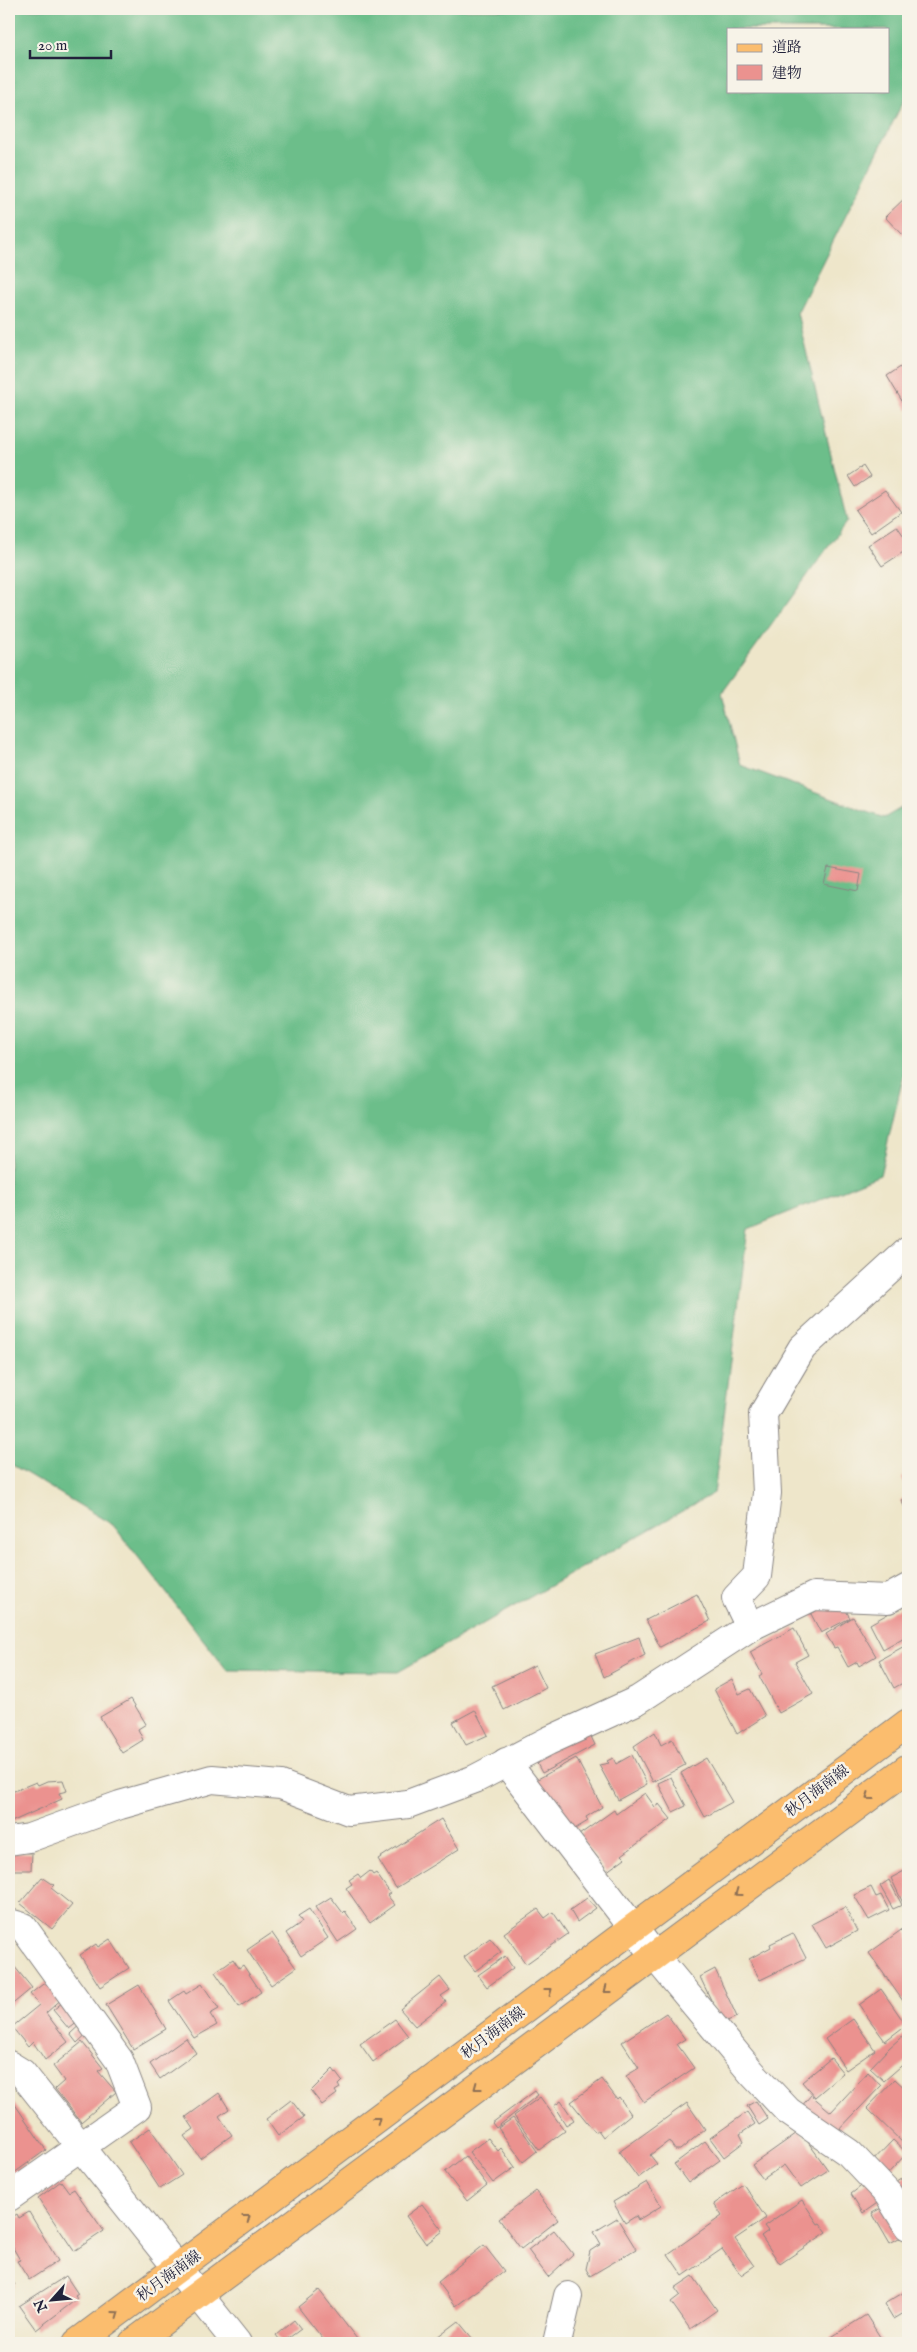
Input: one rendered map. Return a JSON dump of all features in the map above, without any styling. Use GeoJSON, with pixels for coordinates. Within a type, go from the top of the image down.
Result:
{"type":"FeatureCollection","features":[{"type":"Feature","properties":{"kind":"main road","name":"秋月海南線"},"geometry":{"type":"LineString","coordinates":[[77,2343],[908,1723]]}},
{"type":"Feature","properties":{"kind":"main road"},"geometry":{"type":"LineString","coordinates":[[133,2343],[654,1954],[908,1768]]}},
{"type":"Feature","properties":{"kind":"street"},"geometry":{"type":"LineString","coordinates":[[750,1627],[736,1598],[758,1576],[767,1493],[763,1414],[802,1348],[908,1252]]}},
{"type":"Feature","properties":{"kind":"street"},"geometry":{"type":"LineString","coordinates":[[9,1841],[29,1838],[120,1805],[212,1779],[281,1786],[350,1812],[408,1804],[475,1779],[506,1762],[638,1700],[750,1627],[814,1596],[888,1599],[908,1588]]}},
{"type":"Feature","properties":{"kind":"street"},"geometry":{"type":"LineString","coordinates":[[506,1762],[633,1928],[752,2073],[788,2111],[849,2153],[888,2194],[908,2226]]}},
{"type":"Feature","properties":{"kind":"street"},"geometry":{"type":"LineString","coordinates":[[9,1923],[23,1927],[119,2060],[137,2107],[9,2197]]}},
{"type":"Feature","properties":{"kind":"street"},"geometry":{"type":"LineString","coordinates":[[9,2064],[22,2073],[237,2343]]}},
{"type":"Feature","properties":{"kind":"street"},"geometry":{"type":"LineString","coordinates":[[557,2343],[568,2296]]}},
{"type":"Feature","properties":{"kind":"green space"},"geometry":{"type":"Polygon","coordinates":[[[9,9],[908,10],[908,92],[797,313],[847,521],[722,693],[740,765],[884,818],[908,804],[908,1056],[880,1175],[748,1229],[714,1493],[398,1672],[227,1670],[113,1525],[9,1463],[9,9]]]}},
{"type":"Feature","properties":{"kind":"building"},"geometry":{"type":"Polygon","coordinates":[[[908,195],[908,229],[902,235],[885,217],[908,195]]]}},
{"type":"Feature","properties":{"kind":"building"},"geometry":{"type":"Polygon","coordinates":[[[908,362],[908,411],[887,376],[908,362]]]}},
{"type":"Feature","properties":{"kind":"building"},"geometry":{"type":"Polygon","coordinates":[[[863,466],[870,477],[855,487],[848,476],[863,466]]]}},
{"type":"Feature","properties":{"kind":"building"},"geometry":{"type":"Polygon","coordinates":[[[885,490],[901,512],[871,533],[855,510],[885,490]]]}},
{"type":"Feature","properties":{"kind":"building"},"geometry":{"type":"Polygon","coordinates":[[[897,526],[908,542],[908,549],[882,566],[868,545],[897,526]]]}},
{"type":"Feature","properties":{"kind":"building"},"geometry":{"type":"Polygon","coordinates":[[[828,868],[861,874],[858,891],[824,884],[828,868]]]}},
{"type":"Feature","properties":{"kind":"building"},"geometry":{"type":"Polygon","coordinates":[[[908,1474],[908,1490],[902,1478],[908,1474]]]}},
{"type":"Feature","properties":{"kind":"building"},"geometry":{"type":"Polygon","coordinates":[[[908,1496],[908,1514],[901,1500],[908,1496]]]}},
{"type":"Feature","properties":{"kind":"building"},"geometry":{"type":"Polygon","coordinates":[[[697,1594],[710,1621],[660,1647],[646,1620],[697,1594]]]}},
{"type":"Feature","properties":{"kind":"building"},"geometry":{"type":"Polygon","coordinates":[[[842,1603],[850,1618],[821,1633],[811,1614],[824,1606],[827,1611],[842,1603]]]}},
{"type":"Feature","properties":{"kind":"building"},"geometry":{"type":"Polygon","coordinates":[[[907,1603],[908,1635],[883,1649],[870,1624],[907,1603]]]}},
{"type":"Feature","properties":{"kind":"building"},"geometry":{"type":"Polygon","coordinates":[[[853,1617],[876,1656],[859,1666],[857,1662],[848,1667],[837,1647],[834,1648],[826,1634],[853,1617]]]}},
{"type":"Feature","properties":{"kind":"building"},"geometry":{"type":"Polygon","coordinates":[[[794,1628],[808,1655],[795,1662],[813,1694],[779,1713],[759,1676],[762,1674],[750,1652],[794,1628]]]}},
{"type":"Feature","properties":{"kind":"building"},"geometry":{"type":"Polygon","coordinates":[[[639,1637],[645,1655],[604,1677],[595,1654],[639,1637]]]}},
{"type":"Feature","properties":{"kind":"building"},"geometry":{"type":"Polygon","coordinates":[[[908,1644],[908,1680],[894,1688],[879,1660],[908,1644]]]}},
{"type":"Feature","properties":{"kind":"building"},"geometry":{"type":"Polygon","coordinates":[[[535,1665],[546,1688],[504,1710],[492,1686],[535,1665]]]}},
{"type":"Feature","properties":{"kind":"building"},"geometry":{"type":"Polygon","coordinates":[[[732,1679],[739,1694],[750,1689],[765,1716],[737,1734],[714,1689],[732,1679]]]}},
{"type":"Feature","properties":{"kind":"building"},"geometry":{"type":"Polygon","coordinates":[[[131,1699],[146,1724],[138,1729],[143,1740],[122,1753],[100,1717],[131,1699]]]}},
{"type":"Feature","properties":{"kind":"building"},"geometry":{"type":"Polygon","coordinates":[[[475,1710],[488,1735],[466,1745],[453,1722],[475,1710]]]}},
{"type":"Feature","properties":{"kind":"building"},"geometry":{"type":"Polygon","coordinates":[[[586,1726],[595,1745],[542,1773],[533,1756],[586,1726]]]}},
{"type":"Feature","properties":{"kind":"building"},"geometry":{"type":"Polygon","coordinates":[[[655,1732],[661,1745],[672,1739],[685,1765],[653,1782],[634,1746],[655,1732]]]}},
{"type":"Feature","properties":{"kind":"building"},"geometry":{"type":"Polygon","coordinates":[[[632,1755],[647,1784],[618,1800],[599,1765],[609,1763],[607,1761],[613,1758],[616,1764],[632,1755]]]}},
{"type":"Feature","properties":{"kind":"building"},"geometry":{"type":"Polygon","coordinates":[[[576,1758],[602,1807],[586,1817],[588,1821],[563,1836],[536,1780],[576,1758]]]}},
{"type":"Feature","properties":{"kind":"building"},"geometry":{"type":"Polygon","coordinates":[[[706,1758],[732,1802],[705,1817],[681,1773],[706,1758]]]}},
{"type":"Feature","properties":{"kind":"building"},"geometry":{"type":"Polygon","coordinates":[[[671,1777],[686,1806],[673,1812],[658,1783],[671,1777]]]}},
{"type":"Feature","properties":{"kind":"building"},"geometry":{"type":"Polygon","coordinates":[[[63,1780],[67,1791],[59,1793],[62,1799],[9,1823],[9,1793],[36,1782],[38,1785],[47,1781],[63,1780]]]}},
{"type":"Feature","properties":{"kind":"building"},"geometry":{"type":"Polygon","coordinates":[[[645,1793],[655,1807],[659,1804],[671,1819],[622,1855],[625,1858],[606,1872],[579,1835],[614,1810],[616,1814],[645,1793]]]}},
{"type":"Feature","properties":{"kind":"building"},"geometry":{"type":"Polygon","coordinates":[[[441,1819],[459,1849],[396,1888],[378,1859],[441,1819]]]}},
{"type":"Feature","properties":{"kind":"building"},"geometry":{"type":"Polygon","coordinates":[[[9,1852],[32,1853],[31,1870],[9,1870],[9,1852]]]}},
{"type":"Feature","properties":{"kind":"building"},"geometry":{"type":"Polygon","coordinates":[[[908,1869],[908,1900],[903,1903],[891,1878],[908,1869]]]}},
{"type":"Feature","properties":{"kind":"building"},"geometry":{"type":"Polygon","coordinates":[[[370,1871],[373,1875],[376,1873],[390,1893],[387,1895],[395,1905],[370,1923],[346,1888],[352,1884],[349,1880],[358,1874],[361,1878],[370,1871]]]}},
{"type":"Feature","properties":{"kind":"building"},"geometry":{"type":"Polygon","coordinates":[[[42,1877],[54,1885],[51,1888],[72,1905],[52,1929],[20,1903],[42,1877]]]}},
{"type":"Feature","properties":{"kind":"building"},"geometry":{"type":"Polygon","coordinates":[[[889,1880],[902,1905],[893,1909],[880,1886],[889,1880]]]}},
{"type":"Feature","properties":{"kind":"building"},"geometry":{"type":"Polygon","coordinates":[[[871,1887],[876,1897],[881,1895],[889,1910],[869,1920],[854,1895],[871,1887]]]}},
{"type":"Feature","properties":{"kind":"building"},"geometry":{"type":"Polygon","coordinates":[[[331,1897],[343,1913],[345,1911],[357,1929],[338,1942],[315,1907],[331,1897]]]}},
{"type":"Feature","properties":{"kind":"building"},"geometry":{"type":"Polygon","coordinates":[[[587,1898],[596,1908],[577,1922],[570,1910],[587,1898]]]}},
{"type":"Feature","properties":{"kind":"building"},"geometry":{"type":"Polygon","coordinates":[[[845,1907],[857,1931],[826,1948],[812,1924],[845,1907]]]}},
{"type":"Feature","properties":{"kind":"building"},"geometry":{"type":"Polygon","coordinates":[[[309,1909],[328,1938],[301,1956],[286,1933],[302,1922],[298,1916],[309,1909]]]}},
{"type":"Feature","properties":{"kind":"building"},"geometry":{"type":"Polygon","coordinates":[[[538,1909],[545,1918],[553,1912],[568,1934],[526,1964],[504,1933],[538,1909]]]}},
{"type":"Feature","properties":{"kind":"building"},"geometry":{"type":"Polygon","coordinates":[[[904,1928],[908,1933],[908,2008],[869,1953],[904,1928]]]}},
{"type":"Feature","properties":{"kind":"building"},"geometry":{"type":"Polygon","coordinates":[[[272,1933],[296,1968],[271,1985],[247,1950],[272,1933]]]}},
{"type":"Feature","properties":{"kind":"building"},"geometry":{"type":"Polygon","coordinates":[[[793,1933],[806,1958],[760,1980],[749,1959],[771,1947],[770,1944],[793,1933]]]}},
{"type":"Feature","properties":{"kind":"building"},"geometry":{"type":"Polygon","coordinates":[[[490,1938],[501,1952],[475,1971],[464,1957],[490,1938]]]}},
{"type":"Feature","properties":{"kind":"building"},"geometry":{"type":"Polygon","coordinates":[[[110,1939],[129,1968],[100,1987],[80,1955],[96,1944],[98,1947],[110,1939]]]}},
{"type":"Feature","properties":{"kind":"building"},"geometry":{"type":"Polygon","coordinates":[[[505,1956],[513,1968],[487,1987],[478,1975],[505,1956]]]}},
{"type":"Feature","properties":{"kind":"building"},"geometry":{"type":"Polygon","coordinates":[[[233,1959],[239,1968],[243,1965],[261,1992],[239,2007],[215,1972],[233,1959]]]}},
{"type":"Feature","properties":{"kind":"building"},"geometry":{"type":"Polygon","coordinates":[[[9,1960],[32,1988],[9,2007],[9,1960]]]}},
{"type":"Feature","properties":{"kind":"building"},"geometry":{"type":"Polygon","coordinates":[[[715,1969],[737,2017],[722,2023],[700,1977],[715,1969]]]}},
{"type":"Feature","properties":{"kind":"building"},"geometry":{"type":"Polygon","coordinates":[[[440,1977],[450,1990],[441,1996],[446,2002],[415,2026],[400,2009],[440,1977]]]}},
{"type":"Feature","properties":{"kind":"building"},"geometry":{"type":"Polygon","coordinates":[[[51,1978],[65,1996],[46,2013],[68,2042],[45,2060],[33,2042],[28,2047],[12,2027],[39,2005],[30,1994],[51,1978]]]}},
{"type":"Feature","properties":{"kind":"building"},"geometry":{"type":"Polygon","coordinates":[[[202,1984],[219,2009],[210,2014],[217,2025],[194,2038],[169,2001],[184,1991],[186,1994],[202,1984]]]}},
{"type":"Feature","properties":{"kind":"building"},"geometry":{"type":"Polygon","coordinates":[[[139,1985],[166,2029],[133,2049],[106,2005],[139,1985]]]}},
{"type":"Feature","properties":{"kind":"building"},"geometry":{"type":"Polygon","coordinates":[[[881,1989],[906,2025],[885,2041],[859,2005],[881,1989]]]}},
{"type":"Feature","properties":{"kind":"building"},"geometry":{"type":"Polygon","coordinates":[[[68,1998],[84,2017],[69,2029],[53,2010],[68,1998]]]}},
{"type":"Feature","properties":{"kind":"building"},"geometry":{"type":"Polygon","coordinates":[[[666,2013],[685,2039],[677,2044],[694,2068],[644,2102],[626,2076],[639,2068],[622,2042],[666,2013]]]}},
{"type":"Feature","properties":{"kind":"building"},"geometry":{"type":"Polygon","coordinates":[[[395,2019],[408,2036],[373,2062],[360,2044],[395,2019]]]}},
{"type":"Feature","properties":{"kind":"building"},"geometry":{"type":"Polygon","coordinates":[[[853,2019],[875,2050],[846,2070],[825,2039],[853,2019]]]}},
{"type":"Feature","properties":{"kind":"building"},"geometry":{"type":"Polygon","coordinates":[[[84,2021],[92,2029],[77,2043],[70,2034],[84,2021]]]}},
{"type":"Feature","properties":{"kind":"building"},"geometry":{"type":"Polygon","coordinates":[[[908,2031],[908,2060],[884,2081],[870,2068],[908,2031]]]}},
{"type":"Feature","properties":{"kind":"building"},"geometry":{"type":"Polygon","coordinates":[[[186,2038],[196,2053],[160,2079],[150,2064],[186,2038]]]}},
{"type":"Feature","properties":{"kind":"building"},"geometry":{"type":"Polygon","coordinates":[[[82,2042],[103,2068],[98,2071],[116,2092],[81,2122],[55,2089],[64,2081],[53,2066],[82,2042]]]}},
{"type":"Feature","properties":{"kind":"building"},"geometry":{"type":"Polygon","coordinates":[[[831,2058],[843,2073],[815,2097],[802,2082],[831,2058]]]}},
{"type":"Feature","properties":{"kind":"building"},"geometry":{"type":"Polygon","coordinates":[[[333,2069],[342,2081],[338,2085],[340,2088],[335,2091],[337,2094],[322,2105],[311,2091],[333,2069]]]}},
{"type":"Feature","properties":{"kind":"building"},"geometry":{"type":"Polygon","coordinates":[[[868,2072],[881,2086],[834,2135],[801,2107],[811,2095],[831,2112],[868,2072]]]}},
{"type":"Feature","properties":{"kind":"building"},"geometry":{"type":"Polygon","coordinates":[[[602,2079],[617,2099],[619,2097],[631,2114],[603,2137],[598,2130],[595,2132],[571,2102],[602,2079]]]}},
{"type":"Feature","properties":{"kind":"building"},"geometry":{"type":"Polygon","coordinates":[[[895,2079],[908,2091],[908,2148],[867,2108],[895,2079]]]}},
{"type":"Feature","properties":{"kind":"building"},"geometry":{"type":"Polygon","coordinates":[[[535,2091],[538,2095],[496,2128],[492,2123],[535,2091]]]}},
{"type":"Feature","properties":{"kind":"building"},"geometry":{"type":"Polygon","coordinates":[[[219,2093],[229,2109],[219,2116],[232,2135],[200,2158],[184,2136],[194,2129],[186,2117],[219,2093]]]}},
{"type":"Feature","properties":{"kind":"building"},"geometry":{"type":"Polygon","coordinates":[[[540,2097],[565,2131],[539,2150],[514,2116],[540,2097]]]}},
{"type":"Feature","properties":{"kind":"building"},"geometry":{"type":"Polygon","coordinates":[[[291,2100],[304,2117],[278,2136],[266,2119],[291,2100]]]}},
{"type":"Feature","properties":{"kind":"building"},"geometry":{"type":"Polygon","coordinates":[[[561,2101],[574,2120],[566,2125],[554,2106],[561,2101]]]}},
{"type":"Feature","properties":{"kind":"building"},"geometry":{"type":"Polygon","coordinates":[[[756,2101],[768,2119],[759,2125],[747,2106],[756,2101]]]}},
{"type":"Feature","properties":{"kind":"building"},"geometry":{"type":"Polygon","coordinates":[[[14,2103],[46,2150],[14,2173],[9,2166],[9,2107],[14,2103]]]}},
{"type":"Feature","properties":{"kind":"building"},"geometry":{"type":"Polygon","coordinates":[[[687,2103],[705,2129],[680,2150],[675,2150],[669,2141],[650,2155],[657,2164],[638,2178],[619,2152],[687,2103]]]}},
{"type":"Feature","properties":{"kind":"building"},"geometry":{"type":"Polygon","coordinates":[[[747,2112],[755,2124],[740,2134],[744,2142],[724,2157],[710,2138],[747,2112]]]}},
{"type":"Feature","properties":{"kind":"building"},"geometry":{"type":"Polygon","coordinates":[[[513,2118],[537,2151],[523,2162],[498,2128],[513,2118]]]}},
{"type":"Feature","properties":{"kind":"building"},"geometry":{"type":"Polygon","coordinates":[[[150,2128],[182,2175],[160,2189],[129,2142],[150,2128]]]}},
{"type":"Feature","properties":{"kind":"building"},"geometry":{"type":"Polygon","coordinates":[[[800,2131],[828,2170],[801,2188],[784,2165],[763,2179],[752,2165],[800,2131]]]}},
{"type":"Feature","properties":{"kind":"building"},"geometry":{"type":"Polygon","coordinates":[[[488,2138],[498,2151],[501,2148],[515,2167],[493,2183],[469,2152],[488,2138]]]}},
{"type":"Feature","properties":{"kind":"building"},"geometry":{"type":"Polygon","coordinates":[[[893,2140],[907,2153],[881,2181],[867,2167],[893,2140]]]}},
{"type":"Feature","properties":{"kind":"building"},"geometry":{"type":"Polygon","coordinates":[[[705,2141],[720,2160],[688,2183],[674,2164],[705,2141]]]}},
{"type":"Feature","properties":{"kind":"building"},"geometry":{"type":"Polygon","coordinates":[[[465,2156],[487,2185],[467,2201],[445,2172],[465,2156]]]}},
{"type":"Feature","properties":{"kind":"building"},"geometry":{"type":"Polygon","coordinates":[[[908,2175],[908,2214],[891,2186],[908,2175]]]}},
{"type":"Feature","properties":{"kind":"building"},"geometry":{"type":"Polygon","coordinates":[[[869,2180],[883,2199],[863,2213],[851,2194],[869,2180]]]}},
{"type":"Feature","properties":{"kind":"building"},"geometry":{"type":"Polygon","coordinates":[[[61,2181],[69,2192],[74,2189],[104,2231],[74,2251],[38,2198],[61,2181]]]}},
{"type":"Feature","properties":{"kind":"building"},"geometry":{"type":"Polygon","coordinates":[[[647,2182],[661,2206],[638,2220],[636,2216],[625,2223],[613,2202],[647,2182]]]}},
{"type":"Feature","properties":{"kind":"building"},"geometry":{"type":"Polygon","coordinates":[[[743,2184],[766,2218],[735,2239],[754,2266],[741,2275],[722,2249],[683,2276],[668,2254],[722,2216],[714,2204],[743,2184]]]}},
{"type":"Feature","properties":{"kind":"building"},"geometry":{"type":"Polygon","coordinates":[[[536,2191],[558,2220],[521,2249],[499,2219],[536,2191]]]}},
{"type":"Feature","properties":{"kind":"building"},"geometry":{"type":"Polygon","coordinates":[[[802,2200],[818,2224],[820,2223],[827,2232],[780,2264],[761,2236],[768,2231],[764,2226],[802,2200]]]}},
{"type":"Feature","properties":{"kind":"building"},"geometry":{"type":"Polygon","coordinates":[[[422,2204],[443,2231],[426,2244],[406,2216],[422,2204]]]}},
{"type":"Feature","properties":{"kind":"building"},"geometry":{"type":"Polygon","coordinates":[[[889,2204],[906,2235],[890,2244],[872,2213],[889,2204]]]}},
{"type":"Feature","properties":{"kind":"building"},"geometry":{"type":"Polygon","coordinates":[[[29,2212],[58,2261],[29,2280],[17,2261],[20,2260],[9,2241],[9,2219],[17,2214],[19,2218],[29,2212]]]}},
{"type":"Feature","properties":{"kind":"building"},"geometry":{"type":"Polygon","coordinates":[[[617,2218],[636,2249],[590,2276],[586,2269],[590,2251],[601,2244],[594,2232],[617,2218]]]}},
{"type":"Feature","properties":{"kind":"building"},"geometry":{"type":"Polygon","coordinates":[[[554,2230],[573,2254],[548,2277],[528,2250],[554,2230]]]}},
{"type":"Feature","properties":{"kind":"building"},"geometry":{"type":"Polygon","coordinates":[[[484,2245],[504,2271],[456,2306],[438,2282],[484,2245]]]}},
{"type":"Feature","properties":{"kind":"building"},"geometry":{"type":"Polygon","coordinates":[[[9,2276],[15,2285],[9,2290],[9,2276]]]}},
{"type":"Feature","properties":{"kind":"building"},"geometry":{"type":"Polygon","coordinates":[[[66,2276],[78,2294],[75,2296],[77,2299],[36,2330],[19,2306],[66,2276]]]}},
{"type":"Feature","properties":{"kind":"building"},"geometry":{"type":"Polygon","coordinates":[[[693,2276],[717,2310],[690,2329],[671,2302],[680,2295],[675,2288],[693,2276]]]}},
{"type":"Feature","properties":{"kind":"building"},"geometry":{"type":"Polygon","coordinates":[[[319,2290],[357,2339],[352,2343],[326,2343],[298,2307],[319,2290]]]}},
{"type":"Feature","properties":{"kind":"building"},"geometry":{"type":"Polygon","coordinates":[[[908,2290],[908,2310],[893,2319],[884,2304],[908,2290]]]}},
{"type":"Feature","properties":{"kind":"building"},"geometry":{"type":"Polygon","coordinates":[[[866,2315],[884,2343],[833,2343],[830,2338],[866,2315]]]}},
{"type":"Feature","properties":{"kind":"building"},"geometry":{"type":"Polygon","coordinates":[[[294,2320],[301,2329],[282,2343],[276,2335],[294,2320]]]}},
{"type":"Feature","properties":{"kind":"building"},"geometry":{"type":"Polygon","coordinates":[[[458,2321],[473,2339],[467,2343],[429,2343],[458,2321]]]}}]}
